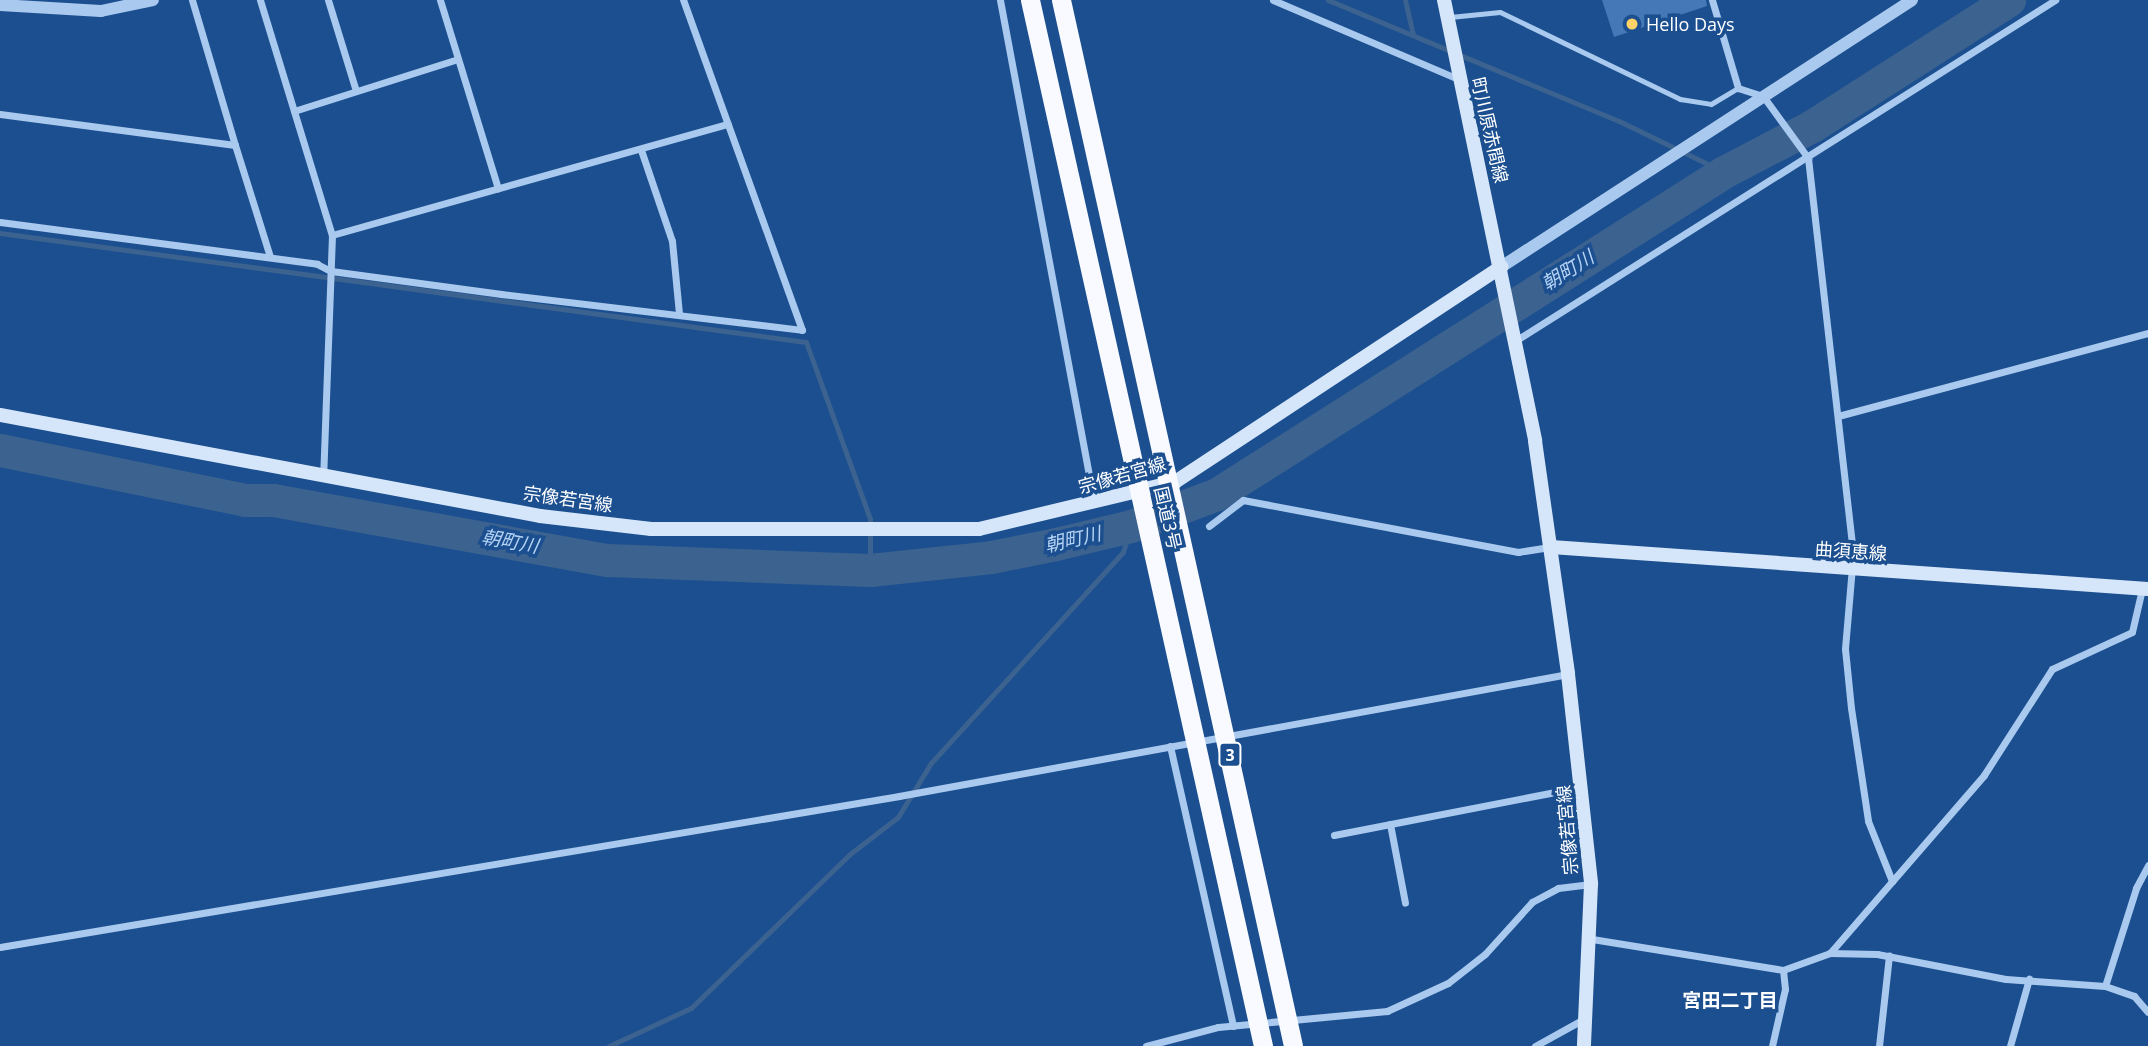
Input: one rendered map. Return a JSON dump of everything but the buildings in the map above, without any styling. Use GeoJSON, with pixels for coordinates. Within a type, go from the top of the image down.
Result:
{"type":"FeatureCollection","features":[{"type":"Feature","properties":{"kind":"highway","name":"国道3号"},"geometry":{"type":"LineString","coordinates":[[1030,0],[1263,1046]]}},
{"type":"Feature","properties":{"kind":"highway","name":"国道3号"},"geometry":{"type":"LineString","coordinates":[[1061,0],[1166,463],[1293,1046]]}},
{"type":"Feature","properties":{"kind":"main road","name":"町川原赤間線"},"geometry":{"type":"LineString","coordinates":[[1444,0],[1458,79],[1501,267]]}},
{"type":"Feature","properties":{"kind":"main road","name":"宗像若宮線"},"geometry":{"type":"LineString","coordinates":[[0,415],[540,516],[651,529],[979,529],[1149,491],[1200,469],[1501,267],[1551,547],[1583,786],[1591,884],[1591,939],[1584,1046]]}},
{"type":"Feature","properties":{"kind":"main road","name":"曲須恵線"},"geometry":{"type":"LineString","coordinates":[[1551,547],[2145,589]]}},
{"type":"Feature","properties":{"kind":"street"},"geometry":{"type":"LineString","coordinates":[[0,5],[74,12],[153,0]]}},
{"type":"Feature","properties":{"kind":"street"},"geometry":{"type":"LineString","coordinates":[[192,0],[270,257]]}},
{"type":"Feature","properties":{"kind":"street"},"geometry":{"type":"LineString","coordinates":[[260,0],[332,235],[323,477]]}},
{"type":"Feature","properties":{"kind":"street"},"geometry":{"type":"LineString","coordinates":[[328,0],[356,91]]}},
{"type":"Feature","properties":{"kind":"street"},"geometry":{"type":"LineString","coordinates":[[440,0],[498,188]]}},
{"type":"Feature","properties":{"kind":"street"},"geometry":{"type":"LineString","coordinates":[[0,222],[270,257],[317,264],[331,271],[802,330],[683,0]]}},
{"type":"Feature","properties":{"kind":"street"},"geometry":{"type":"LineString","coordinates":[[1000,0],[1094,504]]}},
{"type":"Feature","properties":{"kind":"street"},"geometry":{"type":"LineString","coordinates":[[1273,0],[1458,79]]}},
{"type":"Feature","properties":{"kind":"street"},"geometry":{"type":"LineString","coordinates":[[1712,0],[1738,88],[1763,96],[1806,158],[1853,555],[1849,570],[1845,649],[1851,708],[1868,821],[1892,881]]}},
{"type":"Feature","properties":{"kind":"street"},"geometry":{"type":"LineString","coordinates":[[1501,267],[1912,0]]}},
{"type":"Feature","properties":{"kind":"street"},"geometry":{"type":"LineString","coordinates":[[1515,341],[2055,0]]}},
{"type":"Feature","properties":{"kind":"street"},"geometry":{"type":"LineString","coordinates":[[294,111],[458,59]]}},
{"type":"Feature","properties":{"kind":"street"},"geometry":{"type":"LineString","coordinates":[[0,114],[235,145]]}},
{"type":"Feature","properties":{"kind":"street"},"geometry":{"type":"LineString","coordinates":[[332,235],[728,124]]}},
{"type":"Feature","properties":{"kind":"street"},"geometry":{"type":"LineString","coordinates":[[641,150],[672,242],[679,314]]}},
{"type":"Feature","properties":{"kind":"street"},"geometry":{"type":"LineString","coordinates":[[1838,416],[2148,333]]}},
{"type":"Feature","properties":{"kind":"street"},"geometry":{"type":"LineString","coordinates":[[1209,526],[1243,500],[1518,552],[1551,547]]}},
{"type":"Feature","properties":{"kind":"street"},"geometry":{"type":"LineString","coordinates":[[1830,953],[1984,775],[2052,669],[2132,632],[2145,589]]}},
{"type":"Feature","properties":{"kind":"street"},"geometry":{"type":"LineString","coordinates":[[0,947],[1170,746],[1568,674]]}},
{"type":"Feature","properties":{"kind":"street"},"geometry":{"type":"LineString","coordinates":[[1170,746],[1233,1026]]}},
{"type":"Feature","properties":{"kind":"street"},"geometry":{"type":"LineString","coordinates":[[1334,835],[1583,786]]}},
{"type":"Feature","properties":{"kind":"street"},"geometry":{"type":"LineString","coordinates":[[1390,824],[1405,903]]}},
{"type":"Feature","properties":{"kind":"street"},"geometry":{"type":"LineString","coordinates":[[2105,986],[2136,888],[2148,865]]}},
{"type":"Feature","properties":{"kind":"street"},"geometry":{"type":"LineString","coordinates":[[1146,1046],[1233,1026],[1387,1011],[1420,998],[1485,954],[1532,902],[1558,888],[1591,884]]}},
{"type":"Feature","properties":{"kind":"street"},"geometry":{"type":"LineString","coordinates":[[1591,939],[1783,970],[1830,953],[1889,956],[2029,979],[2105,986],[2134,996],[2148,1012]]}},
{"type":"Feature","properties":{"kind":"street"},"geometry":{"type":"LineString","coordinates":[[1878,1046],[1889,956]]}},
{"type":"Feature","properties":{"kind":"street"},"geometry":{"type":"LineString","coordinates":[[1772,1046],[1785,989],[1783,970]]}},
{"type":"Feature","properties":{"kind":"street"},"geometry":{"type":"LineString","coordinates":[[2011,1046],[2029,979]]}},
{"type":"Feature","properties":{"kind":"street"},"geometry":{"type":"LineString","coordinates":[[1535,1046],[1587,1017]]}},
{"type":"Feature","properties":{"kind":"lane"},"geometry":{"type":"LineString","coordinates":[[1447,17],[1500,12],[1680,99],[1711,104],[1738,88]]}},
{"type":"Feature","properties":{"kind":"waterway"},"geometry":{"type":"LineString","coordinates":[[1328,0],[1619,121],[1724,172]]}},
{"type":"Feature","properties":{"kind":"waterway"},"geometry":{"type":"LineString","coordinates":[[1405,0],[1413,35]]}},
{"type":"Feature","properties":{"kind":"waterway","name":"朝町川"},"geometry":{"type":"LineString","coordinates":[[0,450],[245,500],[273,500],[608,560],[870,570],[991,557],[1056,544],[1131,526],[1217,494],[1724,172],[1812,126],[2009,0]]}},
{"type":"Feature","properties":{"kind":"waterway"},"geometry":{"type":"LineString","coordinates":[[0,233],[806,342],[870,519],[870,570]]}},
{"type":"Feature","properties":{"kind":"waterway"},"geometry":{"type":"LineString","coordinates":[[609,1046],[691,1008],[850,854],[898,817],[931,763],[1123,552],[1131,526]]}},
{"type":"Feature","properties":{"kind":"place","name":"Hello Days"},"geometry":{"type":"Point","coordinates":[1632,24]}},
{"type":"Feature","properties":{"kind":"district","name":"宮田二丁目"},"geometry":{"type":"Point","coordinates":[1730,1001]}}]}
